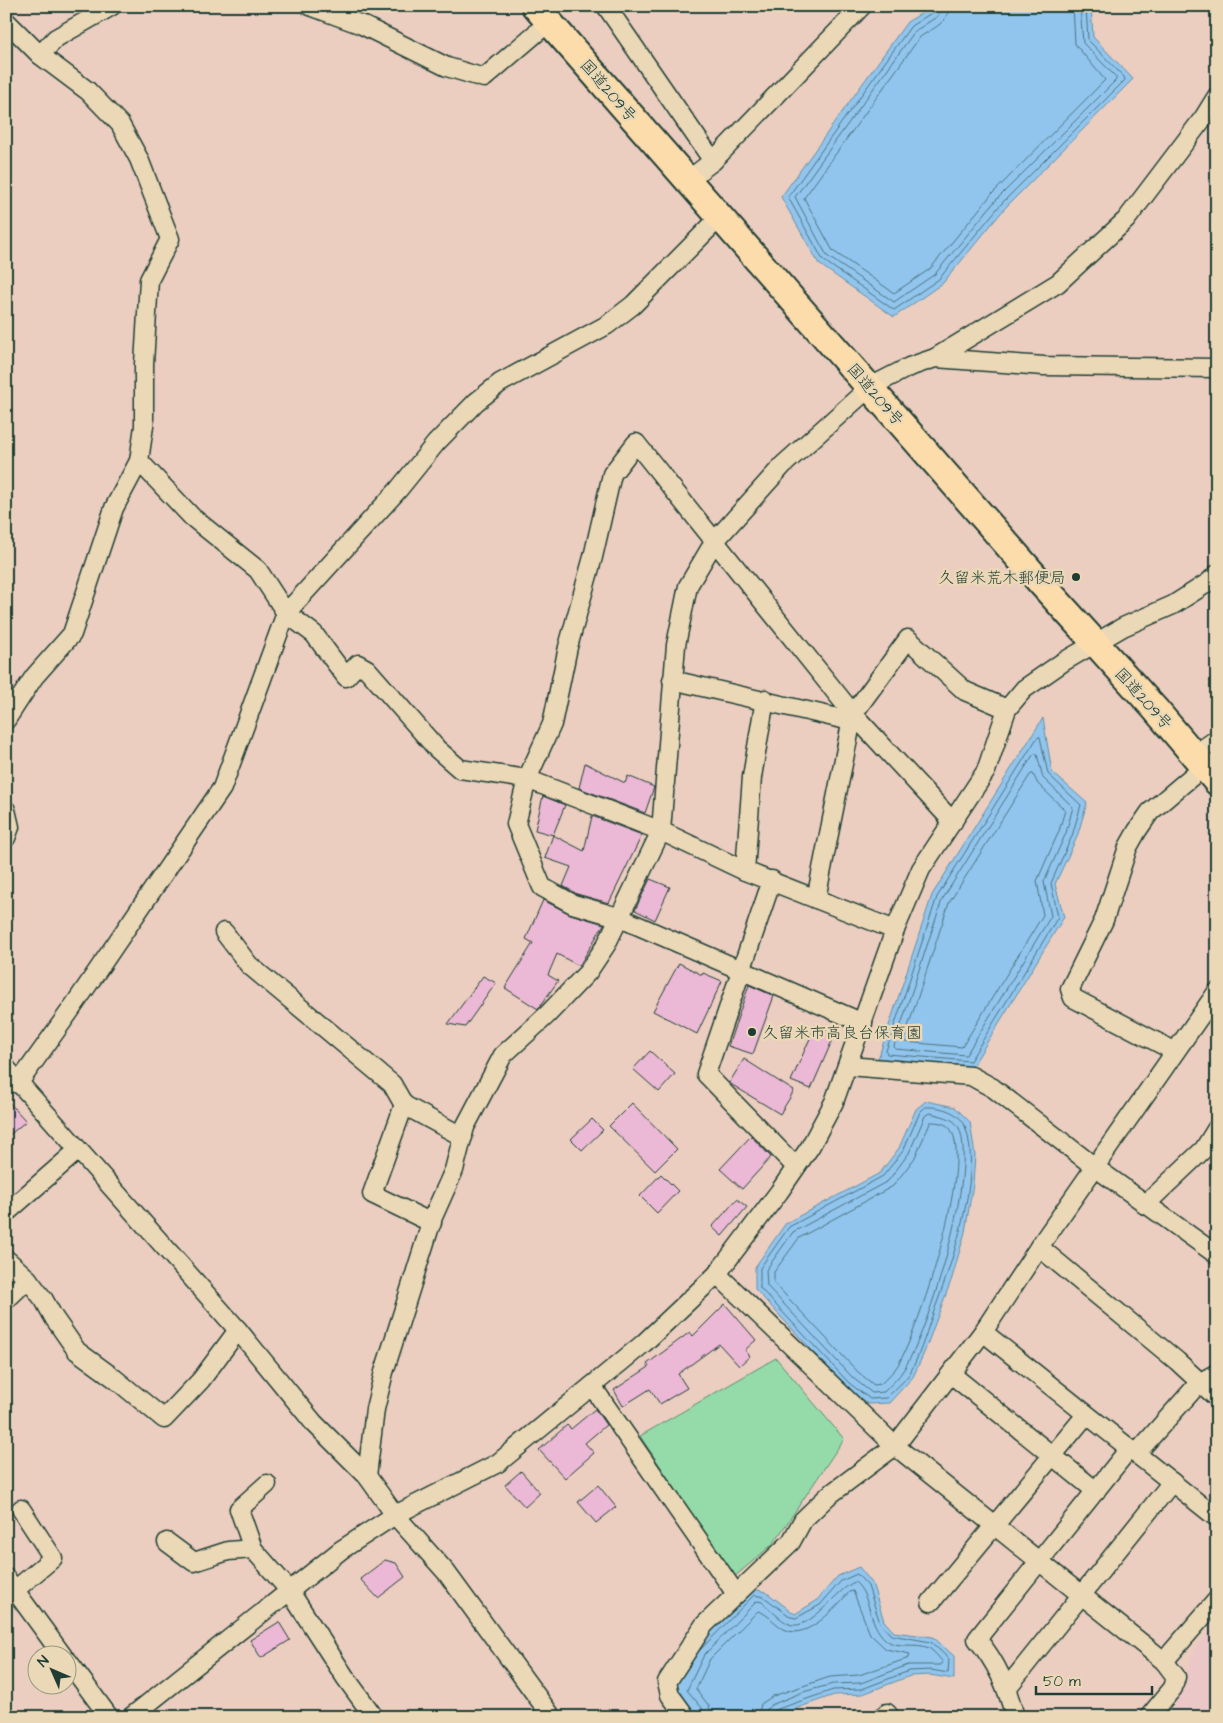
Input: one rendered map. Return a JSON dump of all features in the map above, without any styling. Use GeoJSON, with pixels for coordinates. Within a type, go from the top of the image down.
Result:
{"type":"FeatureCollection","features":[{"type":"Feature","properties":{"kind":"highway","name":"国道209号"},"geometry":{"type":"LineString","coordinates":[[542,14],[1205,768]]}},
{"type":"Feature","properties":{"kind":"street"},"geometry":{"type":"LineString","coordinates":[[40,55],[56,38],[112,6]]}},
{"type":"Feature","properties":{"kind":"street"},"geometry":{"type":"LineString","coordinates":[[310,6],[362,25],[447,67],[484,78],[542,14]]}},
{"type":"Feature","properties":{"kind":"street"},"geometry":{"type":"LineString","coordinates":[[606,6],[713,161]]}},
{"type":"Feature","properties":{"kind":"street"},"geometry":{"type":"LineString","coordinates":[[688,180],[713,161],[862,6]]}},
{"type":"Feature","properties":{"kind":"street"},"geometry":{"type":"LineString","coordinates":[[6,20],[40,55],[88,91],[120,124],[139,159],[170,239],[149,280],[144,364],[144,426],[139,460],[114,508],[72,634],[34,677],[6,720]]}},
{"type":"Feature","properties":{"kind":"street"},"geometry":{"type":"LineString","coordinates":[[368,1476],[375,1409],[384,1372],[432,1223],[454,1170],[464,1127],[503,1055],[547,1015],[588,972],[606,945],[661,830],[676,645],[688,586],[714,542],[783,465],[870,387],[909,367],[935,358],[1058,283],[1126,220],[1204,117],[1217,96]]}},
{"type":"Feature","properties":{"kind":"street"},"geometry":{"type":"LineString","coordinates":[[18,1084],[222,788],[286,613],[476,402],[500,383],[607,325],[633,305],[720,217]]}},
{"type":"Feature","properties":{"kind":"street"},"geometry":{"type":"LineString","coordinates":[[935,358],[1044,366],[1217,368]]}},
{"type":"Feature","properties":{"kind":"street"},"geometry":{"type":"LineString","coordinates":[[863,1023],[618,917],[572,904],[542,887],[516,824],[527,779],[552,724],[568,647],[594,556],[612,474],[636,443],[852,717],[953,822]]}},
{"type":"Feature","properties":{"kind":"street"},"geometry":{"type":"LineString","coordinates":[[139,460],[192,518],[258,570],[286,613],[314,634],[346,677],[358,664],[367,669],[437,749],[460,768],[527,779],[661,830],[745,871],[772,880],[895,930]]}},
{"type":"Feature","properties":{"kind":"street"},"geometry":{"type":"LineString","coordinates":[[131,1717],[340,1550],[395,1515],[498,1463],[644,1343],[717,1274],[796,1167],[834,1102],[895,930],[921,869],[986,771],[1007,709],[1024,689],[1063,662],[1123,627],[1173,605],[1209,582],[1217,574]]}},
{"type":"Feature","properties":{"kind":"street"},"geometry":{"type":"LineString","coordinates":[[816,898],[852,717],[908,639],[965,691],[1007,709]]}},
{"type":"Feature","properties":{"kind":"street"},"geometry":{"type":"LineString","coordinates":[[672,680],[852,717]]}},
{"type":"Feature","properties":{"kind":"street"},"geometry":{"type":"LineString","coordinates":[[745,871],[752,777],[765,700]]}},
{"type":"Feature","properties":{"kind":"street"},"geometry":{"type":"LineString","coordinates":[[1174,1051],[1073,998],[1070,989],[1104,920],[1128,848],[1137,831],[1150,812],[1205,768],[1217,739]]}},
{"type":"Feature","properties":{"kind":"street"},"geometry":{"type":"LineString","coordinates":[[6,810],[10,827],[6,838]]}},
{"type":"Feature","properties":{"kind":"street"},"geometry":{"type":"LineString","coordinates":[[772,880],[706,1074],[796,1167]]}},
{"type":"Feature","properties":{"kind":"street"},"geometry":{"type":"LineString","coordinates":[[224,932],[249,965],[392,1084],[404,1105],[463,1137]]}},
{"type":"Feature","properties":{"kind":"street"},"geometry":{"type":"LineString","coordinates":[[686,1717],[670,1695],[667,1682],[704,1624],[792,1542],[803,1520],[828,1496],[895,1446],[983,1332],[1039,1247],[1096,1168],[1174,1051],[1217,992]]}},
{"type":"Feature","properties":{"kind":"street"},"geometry":{"type":"LineString","coordinates":[[848,1066],[971,1076],[993,1088],[1145,1205],[1217,1255]]}},
{"type":"Feature","properties":{"kind":"street"},"geometry":{"type":"LineString","coordinates":[[6,1068],[18,1084],[238,1330],[313,1422],[368,1476],[395,1515],[446,1572],[552,1717]]}},
{"type":"Feature","properties":{"kind":"street"},"geometry":{"type":"LineString","coordinates":[[404,1105],[372,1194],[432,1223]]}},
{"type":"Feature","properties":{"kind":"street"},"geometry":{"type":"LineString","coordinates":[[1145,1205],[1204,1149],[1217,1128]]}},
{"type":"Feature","properties":{"kind":"street"},"geometry":{"type":"LineString","coordinates":[[6,1213],[78,1150]]}},
{"type":"Feature","properties":{"kind":"street"},"geometry":{"type":"LineString","coordinates":[[1039,1247],[1177,1361],[1217,1398]]}},
{"type":"Feature","properties":{"kind":"street"},"geometry":{"type":"LineString","coordinates":[[6,1259],[28,1279],[77,1351],[114,1378],[164,1419],[201,1380],[238,1330]]}},
{"type":"Feature","properties":{"kind":"street"},"geometry":{"type":"LineString","coordinates":[[717,1274],[895,1446],[1164,1661],[1176,1677],[1174,1688],[1149,1717]]}},
{"type":"Feature","properties":{"kind":"street"},"geometry":{"type":"LineString","coordinates":[[6,1300],[28,1279]]}},
{"type":"Feature","properties":{"kind":"street"},"geometry":{"type":"LineString","coordinates":[[983,1332],[1217,1518]]}},
{"type":"Feature","properties":{"kind":"street"},"geometry":{"type":"LineString","coordinates":[[1014,1717],[1007,1688],[990,1655],[977,1640],[1096,1491],[1199,1383],[1217,1373]]}},
{"type":"Feature","properties":{"kind":"street"},"geometry":{"type":"LineString","coordinates":[[950,1374],[1096,1491]]}},
{"type":"Feature","properties":{"kind":"street"},"geometry":{"type":"LineString","coordinates":[[592,1386],[736,1594]]}},
{"type":"Feature","properties":{"kind":"street"},"geometry":{"type":"LineString","coordinates":[[931,1602],[1086,1415]]}},
{"type":"Feature","properties":{"kind":"street"},"geometry":{"type":"LineString","coordinates":[[1007,1688],[1172,1482]]}},
{"type":"Feature","properties":{"kind":"street"},"geometry":{"type":"LineString","coordinates":[[267,1484],[239,1509],[253,1549],[289,1590],[345,1677],[374,1717]]}},
{"type":"Feature","properties":{"kind":"street"},"geometry":{"type":"LineString","coordinates":[[21,1509],[53,1558],[11,1584],[57,1646]]}},
{"type":"Feature","properties":{"kind":"street"},"geometry":{"type":"LineString","coordinates":[[167,1542],[194,1562],[228,1551],[253,1549]]}},
{"type":"Feature","properties":{"kind":"street"},"geometry":{"type":"LineString","coordinates":[[1164,1661],[1217,1600]]}},
{"type":"Feature","properties":{"kind":"street"},"geometry":{"type":"LineString","coordinates":[[78,1675],[109,1717]]}},
{"type":"Feature","properties":{"kind":"street"},"geometry":{"type":"LineString","coordinates":[[882,1717],[887,1713],[890,1717]]}},
{"type":"Feature","properties":{"kind":"shaded area"},"geometry":{"type":"Polygon","coordinates":[[[1217,1624],[1217,1717],[1169,1717],[1196,1647],[1217,1624]]]}},
{"type":"Feature","properties":{"kind":"green space"},"geometry":{"type":"Polygon","coordinates":[[[776,1358],[844,1439],[773,1544],[734,1577],[640,1436],[776,1358]]]}},
{"type":"Feature","properties":{"kind":"water"},"geometry":{"type":"Polygon","coordinates":[[[934,6],[1091,6],[1093,37],[1133,79],[1005,208],[943,283],[894,317],[819,264],[781,197],[907,22],[934,6]]]}},
{"type":"Feature","properties":{"kind":"water"},"geometry":{"type":"Polygon","coordinates":[[[1043,718],[1052,772],[1087,803],[1077,837],[1055,884],[1064,917],[972,1067],[878,1059],[932,895],[1043,718]]]}},
{"type":"Feature","properties":{"kind":"water"},"geometry":{"type":"Polygon","coordinates":[[[926,1101],[955,1107],[970,1122],[975,1155],[973,1184],[965,1232],[952,1278],[913,1377],[889,1403],[868,1404],[845,1386],[755,1289],[755,1267],[786,1223],[880,1173],[899,1148],[916,1109],[926,1101]]]}},
{"type":"Feature","properties":{"kind":"water"},"geometry":{"type":"Polygon","coordinates":[[[859,1567],[872,1583],[884,1621],[894,1632],[933,1637],[954,1656],[954,1679],[930,1675],[910,1676],[863,1694],[834,1695],[772,1717],[694,1717],[673,1694],[694,1649],[753,1589],[766,1592],[795,1614],[816,1601],[838,1576],[859,1567]]]}},
{"type":"Feature","properties":{"kind":"building"},"geometry":{"type":"Polygon","coordinates":[[[585,763],[625,783],[628,776],[654,787],[645,813],[579,788],[585,763]]]}},
{"type":"Feature","properties":{"kind":"building"},"geometry":{"type":"Polygon","coordinates":[[[543,796],[565,805],[553,835],[535,830],[543,796]]]}},
{"type":"Feature","properties":{"kind":"building"},"geometry":{"type":"Polygon","coordinates":[[[592,816],[642,835],[609,903],[577,894],[563,886],[571,867],[545,858],[553,835],[584,851],[592,816]]]}},
{"type":"Feature","properties":{"kind":"building"},"geometry":{"type":"Polygon","coordinates":[[[650,879],[670,887],[655,920],[635,910],[650,879]]]}},
{"type":"Feature","properties":{"kind":"building"},"geometry":{"type":"Polygon","coordinates":[[[543,900],[570,914],[604,924],[579,966],[557,954],[548,975],[558,981],[538,1009],[505,988],[533,943],[526,939],[543,900]]]}},
{"type":"Feature","properties":{"kind":"building"},"geometry":{"type":"Polygon","coordinates":[[[679,963],[702,975],[703,973],[722,981],[697,1034],[653,1011],[679,963]]]}},
{"type":"Feature","properties":{"kind":"building"},"geometry":{"type":"Polygon","coordinates":[[[483,976],[496,983],[465,1027],[448,1024],[483,976]]]}},
{"type":"Feature","properties":{"kind":"building"},"geometry":{"type":"Polygon","coordinates":[[[749,985],[774,996],[753,1054],[728,1046],[749,985]]]}},
{"type":"Feature","properties":{"kind":"building"},"geometry":{"type":"Polygon","coordinates":[[[816,1025],[835,1034],[811,1089],[791,1081],[816,1025]]]}},
{"type":"Feature","properties":{"kind":"building"},"geometry":{"type":"Polygon","coordinates":[[[650,1051],[675,1074],[659,1092],[633,1069],[650,1051]]]}},
{"type":"Feature","properties":{"kind":"building"},"geometry":{"type":"Polygon","coordinates":[[[744,1059],[794,1091],[780,1114],[729,1083],[744,1059]]]}},
{"type":"Feature","properties":{"kind":"building"},"geometry":{"type":"Polygon","coordinates":[[[6,1099],[26,1121],[6,1138],[6,1099]]]}},
{"type":"Feature","properties":{"kind":"building"},"geometry":{"type":"Polygon","coordinates":[[[632,1103],[677,1149],[655,1171],[609,1126],[632,1103]]]}},
{"type":"Feature","properties":{"kind":"building"},"geometry":{"type":"Polygon","coordinates":[[[592,1119],[603,1130],[582,1150],[571,1139],[592,1119]]]}},
{"type":"Feature","properties":{"kind":"building"},"geometry":{"type":"Polygon","coordinates":[[[751,1136],[771,1157],[742,1189],[720,1169],[751,1136]]]}},
{"type":"Feature","properties":{"kind":"building"},"geometry":{"type":"Polygon","coordinates":[[[661,1174],[678,1191],[657,1213],[640,1196],[661,1174]]]}},
{"type":"Feature","properties":{"kind":"building"},"geometry":{"type":"Polygon","coordinates":[[[737,1199],[747,1207],[722,1236],[712,1227],[737,1199]]]}},
{"type":"Feature","properties":{"kind":"building"},"geometry":{"type":"Polygon","coordinates":[[[725,1304],[756,1340],[745,1350],[750,1356],[739,1366],[719,1344],[678,1374],[687,1388],[660,1404],[650,1389],[623,1406],[614,1390],[649,1367],[647,1364],[690,1332],[693,1336],[725,1304]]]}},
{"type":"Feature","properties":{"kind":"building"},"geometry":{"type":"Polygon","coordinates":[[[595,1409],[606,1425],[585,1443],[594,1453],[565,1478],[539,1450],[567,1425],[571,1429],[595,1409]]]}},
{"type":"Feature","properties":{"kind":"building"},"geometry":{"type":"Polygon","coordinates":[[[521,1471],[540,1493],[525,1507],[505,1485],[521,1471]]]}},
{"type":"Feature","properties":{"kind":"building"},"geometry":{"type":"Polygon","coordinates":[[[598,1485],[616,1507],[596,1523],[578,1502],[598,1485]]]}},
{"type":"Feature","properties":{"kind":"building"},"geometry":{"type":"Polygon","coordinates":[[[385,1560],[396,1563],[405,1577],[378,1598],[360,1579],[385,1560]]]}},
{"type":"Feature","properties":{"kind":"building"},"geometry":{"type":"Polygon","coordinates":[[[279,1622],[290,1640],[261,1658],[250,1640],[279,1622]]]}},
{"type":"Feature","properties":{"kind":"place","name":"久留米荒木郵便局"},"geometry":{"type":"Point","coordinates":[1076,577]}},
{"type":"Feature","properties":{"kind":"place","name":"久留米市高良台保育園"},"geometry":{"type":"Point","coordinates":[752,1032]}}]}
